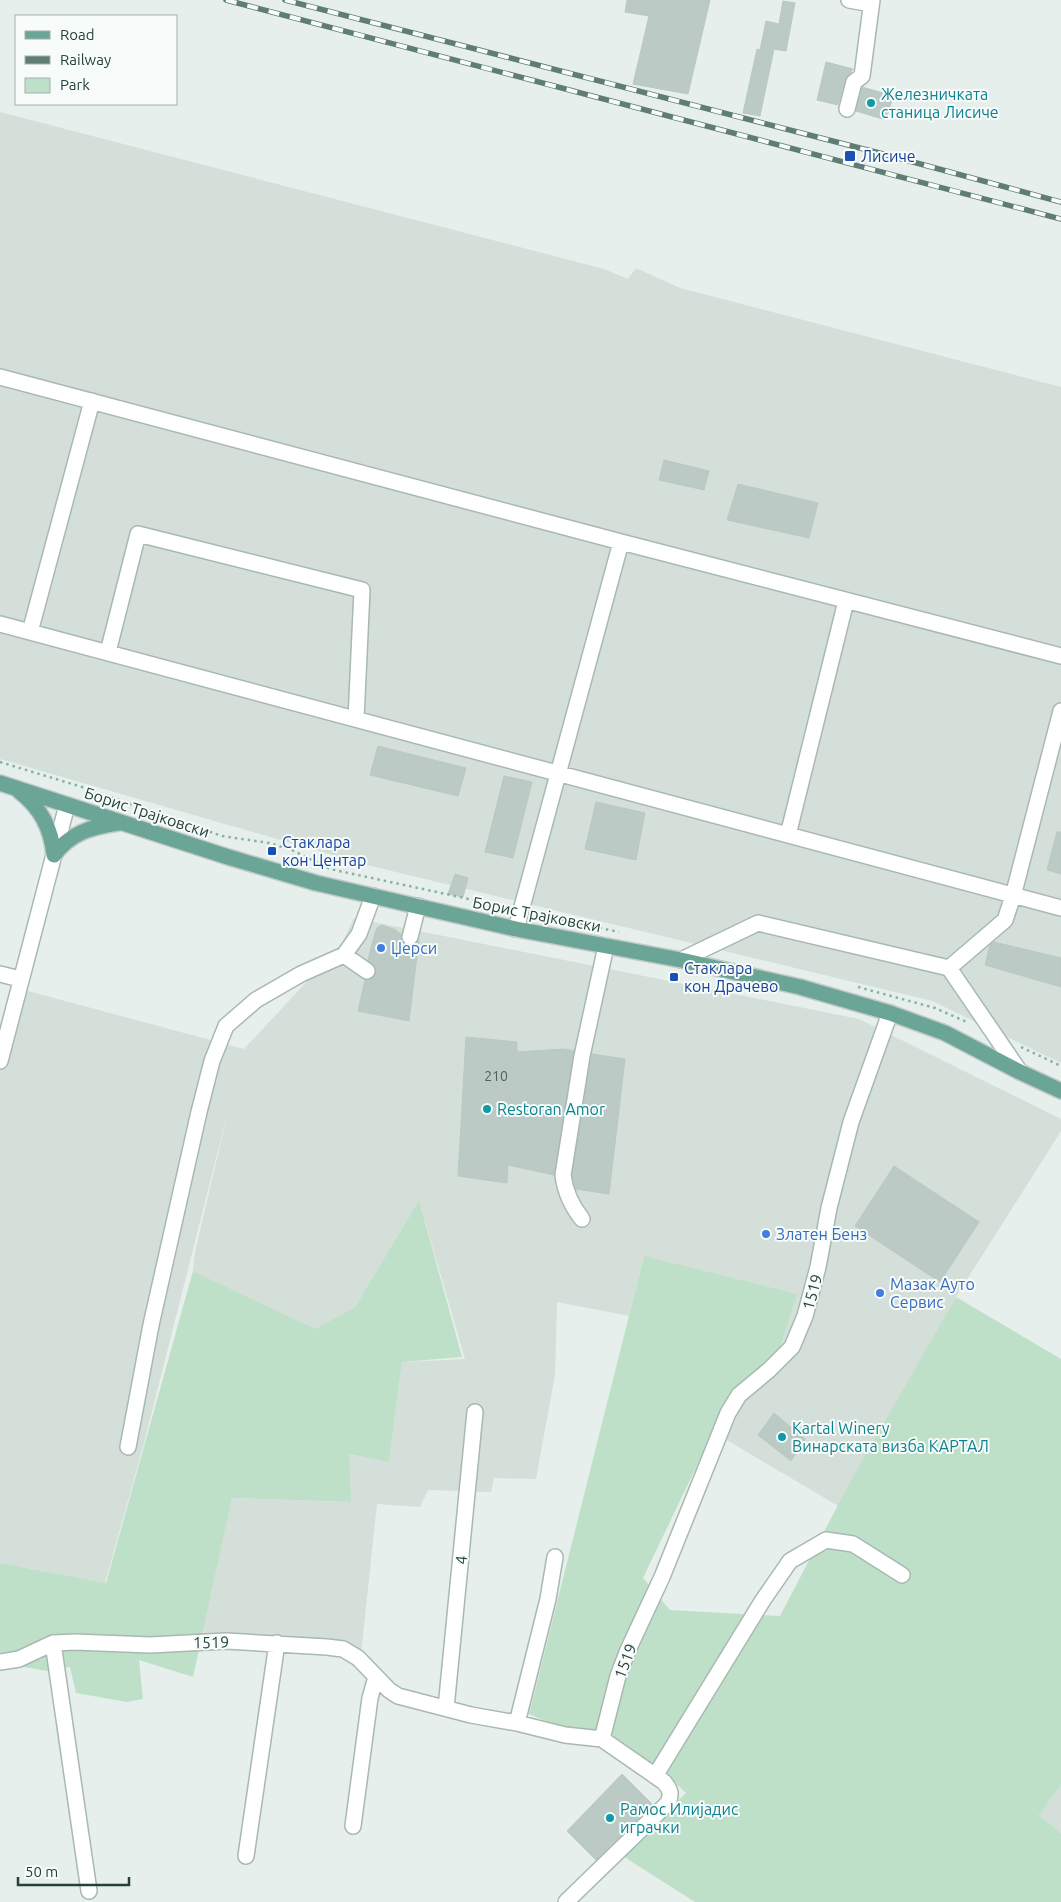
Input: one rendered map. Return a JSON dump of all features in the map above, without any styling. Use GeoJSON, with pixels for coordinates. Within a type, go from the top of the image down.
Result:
{"type":"FeatureCollection","features":[{"type":"Feature","properties":{"kind":"main road","name":"Борис Трајковски"},"geometry":{"type":"LineString","coordinates":[[7,785],[316,884],[516,929],[681,960],[800,987],[890,1013],[945,1032],[1020,1072],[1061,1091]]}},
{"type":"Feature","properties":{"kind":"main road"},"geometry":{"type":"LineString","coordinates":[[7,785],[28,798],[46,821],[54,855]]}},
{"type":"Feature","properties":{"kind":"main road"},"geometry":{"type":"LineString","coordinates":[[54,855],[62,845],[82,832],[96,826],[122,823]]}},
{"type":"Feature","properties":{"kind":"street"},"geometry":{"type":"LineString","coordinates":[[847,109],[854,82],[862,76],[871,2],[849,0]]}},
{"type":"Feature","properties":{"kind":"street"},"geometry":{"type":"LineString","coordinates":[[0,377],[621,542],[1061,656]]}},
{"type":"Feature","properties":{"kind":"street"},"geometry":{"type":"LineString","coordinates":[[30,632],[92,401]]}},
{"type":"Feature","properties":{"kind":"street"},"geometry":{"type":"LineString","coordinates":[[108,652],[138,534],[362,590],[356,719]]}},
{"type":"Feature","properties":{"kind":"street"},"geometry":{"type":"LineString","coordinates":[[516,929],[621,542]]}},
{"type":"Feature","properties":{"kind":"street"},"geometry":{"type":"LineString","coordinates":[[788,835],[846,601]]}},
{"type":"Feature","properties":{"kind":"street"},"geometry":{"type":"LineString","coordinates":[[0,624],[1061,908]]}},
{"type":"Feature","properties":{"kind":"street"},"geometry":{"type":"LineString","coordinates":[[949,968],[1005,920],[1014,896],[1061,711]]}},
{"type":"Feature","properties":{"kind":"street"},"geometry":{"type":"LineString","coordinates":[[0,1061],[67,805]]}},
{"type":"Feature","properties":{"kind":"street"},"geometry":{"type":"LineString","coordinates":[[128,1447],[151,1325],[199,1112],[212,1062],[226,1026],[256,1000],[301,974],[344,954],[359,934],[373,896]]}},
{"type":"Feature","properties":{"kind":"street"},"geometry":{"type":"LineString","coordinates":[[410,937],[418,906]]}},
{"type":"Feature","properties":{"kind":"street"},"geometry":{"type":"LineString","coordinates":[[681,960],[758,923],[949,968],[1020,1072]]}},
{"type":"Feature","properties":{"kind":"street"},"geometry":{"type":"LineString","coordinates":[[582,1219],[571,1205],[563,1175],[582,1056],[606,946]]}},
{"type":"Feature","properties":{"kind":"street"},"geometry":{"type":"LineString","coordinates":[[344,954],[366,971]]}},
{"type":"Feature","properties":{"kind":"street"},"geometry":{"type":"LineString","coordinates":[[0,974],[20,979]]}},
{"type":"Feature","properties":{"kind":"street","name":"1519"},"geometry":{"type":"LineString","coordinates":[[0,1662],[19,1659],[53,1643],[75,1642],[150,1645],[226,1641],[343,1649],[358,1658],[389,1690],[398,1696],[471,1715],[517,1722],[565,1735],[602,1739],[618,1676],[628,1650],[662,1577],[728,1413],[739,1395],[769,1370],[792,1347],[805,1316],[818,1267],[829,1208],[851,1122],[890,1013]]}},
{"type":"Feature","properties":{"kind":"street","name":"4"},"geometry":{"type":"LineString","coordinates":[[446,1708],[475,1412]]}},
{"type":"Feature","properties":{"kind":"street"},"geometry":{"type":"LineString","coordinates":[[656,1776],[763,1600],[790,1562],[826,1540],[852,1544],[902,1575]]}},
{"type":"Feature","properties":{"kind":"street"},"geometry":{"type":"LineString","coordinates":[[517,1722],[548,1599],[556,1557]]}},
{"type":"Feature","properties":{"kind":"street"},"geometry":{"type":"LineString","coordinates":[[53,1643],[89,1891]]}},
{"type":"Feature","properties":{"kind":"street"},"geometry":{"type":"LineString","coordinates":[[246,1856],[277,1643]]}},
{"type":"Feature","properties":{"kind":"street"},"geometry":{"type":"LineString","coordinates":[[353,1826],[370,1698],[376,1677]]}},
{"type":"Feature","properties":{"kind":"street"},"geometry":{"type":"LineString","coordinates":[[566,1902],[668,1803],[671,1795],[670,1788],[664,1782],[602,1739]]}},
{"type":"Feature","properties":{"kind":"shaded area"},"geometry":{"type":"Polygon","coordinates":[[[0,112],[604,269],[628,279],[636,268],[680,288],[1061,387],[1061,1063],[932,1001],[367,865],[0,759],[0,112]]]}},
{"type":"Feature","properties":{"kind":"shaded area"},"geometry":{"type":"Polygon","coordinates":[[[354,918],[859,1019],[1061,1119],[1061,1131],[956,1297],[840,1507],[713,1432],[644,1256],[629,1316],[557,1302],[555,1375],[536,1479],[494,1478],[491,1492],[428,1490],[420,1507],[377,1504],[361,1654],[200,1643],[232,1498],[350,1502],[348,1454],[389,1462],[402,1362],[465,1359],[419,1200],[355,1307],[315,1330],[193,1271],[195,1252],[230,1103],[143,1447],[105,1583],[0,1563],[0,1031],[17,968],[13,987],[244,1049],[341,945],[354,918]]]}},
{"type":"Feature","properties":{"kind":"shaded area"},"geometry":{"type":"Polygon","coordinates":[[[1061,1785],[1061,1833],[1039,1815],[1061,1785]]]}},
{"type":"Feature","properties":{"kind":"green space"},"geometry":{"type":"Polygon","coordinates":[[[419,1200],[462,1357],[402,1362],[389,1462],[349,1454],[351,1502],[232,1498],[193,1677],[139,1660],[143,1699],[127,1702],[76,1693],[70,1667],[47,1671],[0,1663],[0,1563],[106,1583],[193,1271],[315,1329],[355,1307],[419,1200]]]}},
{"type":"Feature","properties":{"kind":"green space"},"geometry":{"type":"Polygon","coordinates":[[[644,1256],[797,1294],[780,1347],[713,1432],[643,1578],[670,1610],[780,1616],[849,1484],[956,1297],[1061,1359],[1061,1785],[1039,1815],[1061,1833],[1061,1902],[695,1902],[621,1855],[686,1793],[661,1769],[529,1714],[644,1256]]]}},
{"type":"Feature","properties":{"kind":"building"},"geometry":{"type":"Polygon","coordinates":[[[627,0],[710,0],[688,94],[633,84],[649,16],[625,12],[627,0]]]}},
{"type":"Feature","properties":{"kind":"building"},"geometry":{"type":"Polygon","coordinates":[[[783,1],[795,3],[786,51],[774,49],[760,116],[743,113],[757,49],[760,50],[766,21],[779,24],[783,1]]]}},
{"type":"Feature","properties":{"kind":"building"},"geometry":{"type":"Polygon","coordinates":[[[826,62],[853,69],[845,80],[838,105],[817,100],[826,62]]]}},
{"type":"Feature","properties":{"kind":"building","name":"Железничката станица Лисиче"},"geometry":{"type":"Polygon","coordinates":[[[862,87],[893,96],[886,120],[856,111],[862,87]]]}},
{"type":"Feature","properties":{"kind":"building"},"geometry":{"type":"Polygon","coordinates":[[[664,460],[709,471],[704,490],[659,480],[664,460]]]}},
{"type":"Feature","properties":{"kind":"building"},"geometry":{"type":"Polygon","coordinates":[[[738,484],[818,503],[809,538],[727,520],[738,484]]]}},
{"type":"Feature","properties":{"kind":"building"},"geometry":{"type":"Polygon","coordinates":[[[378,746],[466,768],[458,796],[370,775],[378,746]]]}},
{"type":"Feature","properties":{"kind":"building"},"geometry":{"type":"Polygon","coordinates":[[[504,776],[532,782],[513,858],[485,852],[504,776]]]}},
{"type":"Feature","properties":{"kind":"building"},"geometry":{"type":"Polygon","coordinates":[[[596,802],[645,813],[636,860],[585,849],[596,802]]]}},
{"type":"Feature","properties":{"kind":"building"},"geometry":{"type":"Polygon","coordinates":[[[1057,832],[1061,832],[1061,874],[1047,870],[1057,832]]]}},
{"type":"Feature","properties":{"kind":"building"},"geometry":{"type":"Polygon","coordinates":[[[455,874],[468,878],[463,897],[448,894],[455,874]]]}},
{"type":"Feature","properties":{"kind":"building"},"geometry":{"type":"Polygon","coordinates":[[[382,925],[401,934],[401,940],[407,946],[413,946],[419,940],[409,1021],[358,1011],[365,980],[371,979],[376,972],[375,967],[368,960],[377,928],[382,925]]]}},
{"type":"Feature","properties":{"kind":"building"},"geometry":{"type":"Polygon","coordinates":[[[994,942],[1061,958],[1061,987],[985,965],[990,945],[994,942]]]}},
{"type":"Feature","properties":{"kind":"building"},"geometry":{"type":"Polygon","coordinates":[[[466,1037],[517,1042],[517,1052],[564,1049],[574,1051],[554,1175],[508,1165],[507,1183],[458,1176],[466,1037]]]}},
{"type":"Feature","properties":{"kind":"building"},"geometry":{"type":"Polygon","coordinates":[[[592,1054],[625,1059],[609,1194],[576,1189],[572,1175],[592,1054]]]}},
{"type":"Feature","properties":{"kind":"building"},"geometry":{"type":"Polygon","coordinates":[[[894,1166],[979,1222],[940,1282],[855,1226],[894,1166]]]}},
{"type":"Feature","properties":{"kind":"building","name":"Kartal Winery Винарската визба КАРТАЛ"},"geometry":{"type":"Polygon","coordinates":[[[774,1413],[805,1439],[791,1461],[758,1435],[774,1413]]]}},
{"type":"Feature","properties":{"kind":"building","name":"Рамос Илијадис играчки"},"geometry":{"type":"Polygon","coordinates":[[[622,1774],[653,1805],[596,1860],[567,1831],[622,1774]]]}},
{"type":"Feature","properties":{"kind":"railway"},"geometry":{"type":"LineString","coordinates":[[226,0],[1061,219]]}},
{"type":"Feature","properties":{"kind":"railway"},"geometry":{"type":"LineString","coordinates":[[285,0],[887,155],[1061,202]]}},
{"type":"Feature","properties":{"kind":"place","name":"Железничката станица Лисиче"},"geometry":{"type":"Point","coordinates":[871,103]}},
{"type":"Feature","properties":{"kind":"place","name":"Лисиче"},"geometry":{"type":"Point","coordinates":[850,156]}},
{"type":"Feature","properties":{"kind":"place","name":"Стаклара кон Центар"},"geometry":{"type":"Point","coordinates":[272,851]}},
{"type":"Feature","properties":{"kind":"place","name":"Џерси"},"geometry":{"type":"Point","coordinates":[381,948]}},
{"type":"Feature","properties":{"kind":"place","name":"Стаклара кон Драчево"},"geometry":{"type":"Point","coordinates":[674,977]}},
{"type":"Feature","properties":{"kind":"place","name":"Restoran Amor"},"geometry":{"type":"Point","coordinates":[487,1109]}},
{"type":"Feature","properties":{"kind":"place","name":"Златен Бенз"},"geometry":{"type":"Point","coordinates":[766,1234]}},
{"type":"Feature","properties":{"kind":"place","name":"Мазак Ауто Сервис"},"geometry":{"type":"Point","coordinates":[880,1293]}},
{"type":"Feature","properties":{"kind":"place","name":"Kartal Winery Винарската визба КАРТАЛ"},"geometry":{"type":"Point","coordinates":[782,1437]}},
{"type":"Feature","properties":{"kind":"place","name":"Рамос Илијадис играчки"},"geometry":{"type":"Point","coordinates":[610,1818]}}]}
